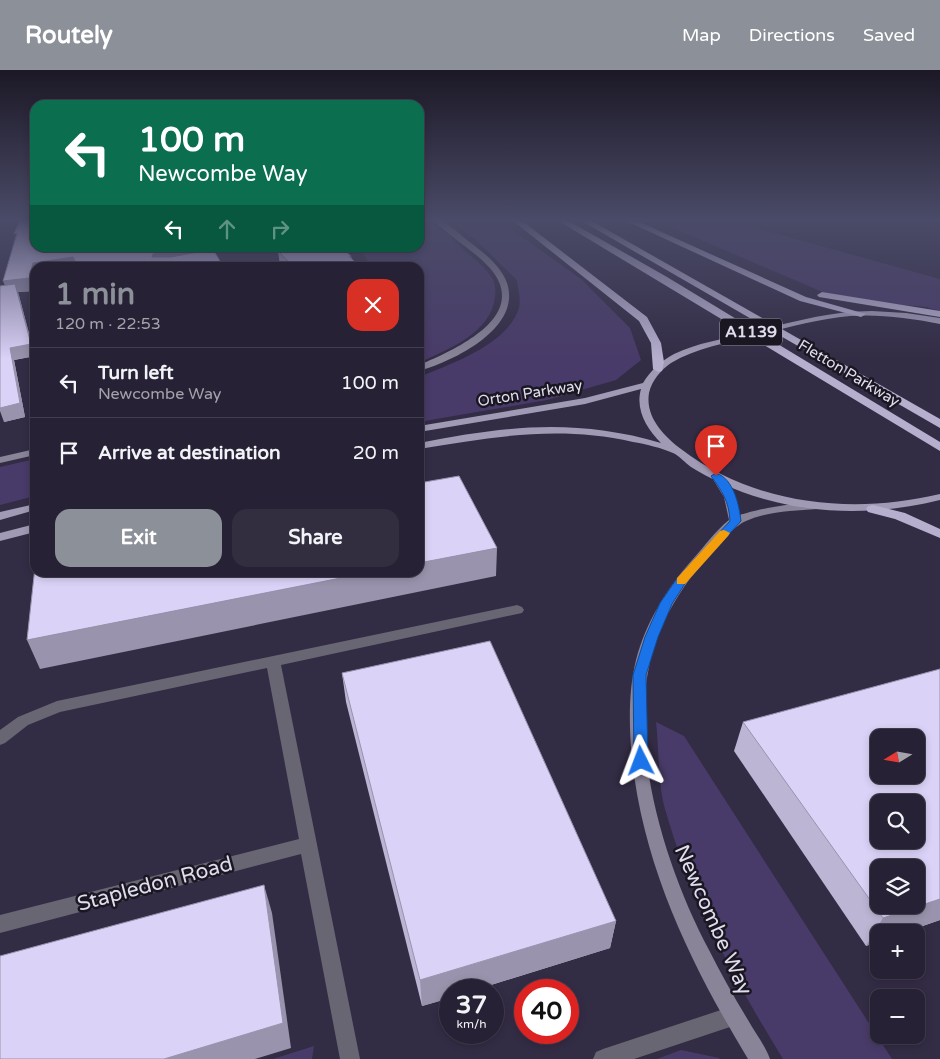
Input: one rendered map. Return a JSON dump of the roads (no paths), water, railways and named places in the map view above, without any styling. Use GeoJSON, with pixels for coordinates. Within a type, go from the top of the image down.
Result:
{"type":"FeatureCollection","features":[{"type":"Feature","properties":{"kind":"highway"},"geometry":{"type":"LineString","coordinates":[[575,266],[643,319],[655,335],[659,349],[658,369]]}},
{"type":"Feature","properties":{"kind":"highway","name":"Fletton Parkway"},"geometry":{"type":"LineString","coordinates":[[640,266],[940,447]]}},
{"type":"Feature","properties":{"kind":"highway","name":"Fletton Parkway"},"geometry":{"type":"LineString","coordinates":[[665,266],[940,424]]}},
{"type":"Feature","properties":{"kind":"highway"},"geometry":{"type":"LineString","coordinates":[[734,266],[804,299],[861,314]]}},
{"type":"Feature","properties":{"kind":"highway"},"geometry":{"type":"LineString","coordinates":[[747,272],[850,302],[940,314]]}},
{"type":"Feature","properties":{"kind":"highway"},"geometry":{"type":"LineString","coordinates":[[873,509],[900,516],[940,534]]}},
{"type":"Feature","properties":{"kind":"main road"},"geometry":{"type":"LineString","coordinates":[[940,321],[906,316],[861,314],[822,318],[705,346],[678,356],[658,369],[646,385],[644,397],[645,410],[650,423],[675,450],[716,476],[765,494],[821,506],[873,509],[901,506],[940,497]]}},
{"type":"Feature","properties":{"kind":"main road","name":"Orton Parkway"},"geometry":{"type":"LineString","coordinates":[[424,428],[585,401],[646,385]]}},
{"type":"Feature","properties":{"kind":"main road","name":"Orton Parkway"},"geometry":{"type":"LineString","coordinates":[[424,445],[506,431],[563,427],[631,437],[675,450]]}},
{"type":"Feature","properties":{"kind":"main road"},"geometry":{"type":"LineString","coordinates":[[0,516],[30,508]]}},
{"type":"Feature","properties":{"kind":"main road"},"geometry":{"type":"LineString","coordinates":[[0,536],[30,529]]}},
{"type":"Feature","properties":{"kind":"street"},"geometry":{"type":"LineString","coordinates":[[424,366],[472,343],[493,326],[505,302],[503,282],[491,266]]}},
{"type":"Feature","properties":{"kind":"street"},"geometry":{"type":"LineString","coordinates":[[0,460],[30,453]]}},
{"type":"Feature","properties":{"kind":"street"},"geometry":{"type":"LineString","coordinates":[[716,476],[731,498],[735,521],[762,513],[821,506]]}},
{"type":"Feature","properties":{"kind":"street","name":"Newcombe Way"},"geometry":{"type":"LineString","coordinates":[[735,521],[682,579],[666,603],[651,637],[640,675],[639,714],[642,777],[656,845],[684,920],[732,1016],[760,1059]]}},
{"type":"Feature","properties":{"kind":"street"},"geometry":{"type":"LineString","coordinates":[[0,739],[23,721],[57,707],[273,663],[517,610]]}},
{"type":"Feature","properties":{"kind":"street"},"geometry":{"type":"LineString","coordinates":[[273,663],[350,1059]]}},
{"type":"Feature","properties":{"kind":"street","name":"Stapledon Road"},"geometry":{"type":"LineString","coordinates":[[0,924],[309,844]]}},
{"type":"Feature","properties":{"kind":"street"},"geometry":{"type":"LineString","coordinates":[[603,1059],[732,1016]]}}]}
